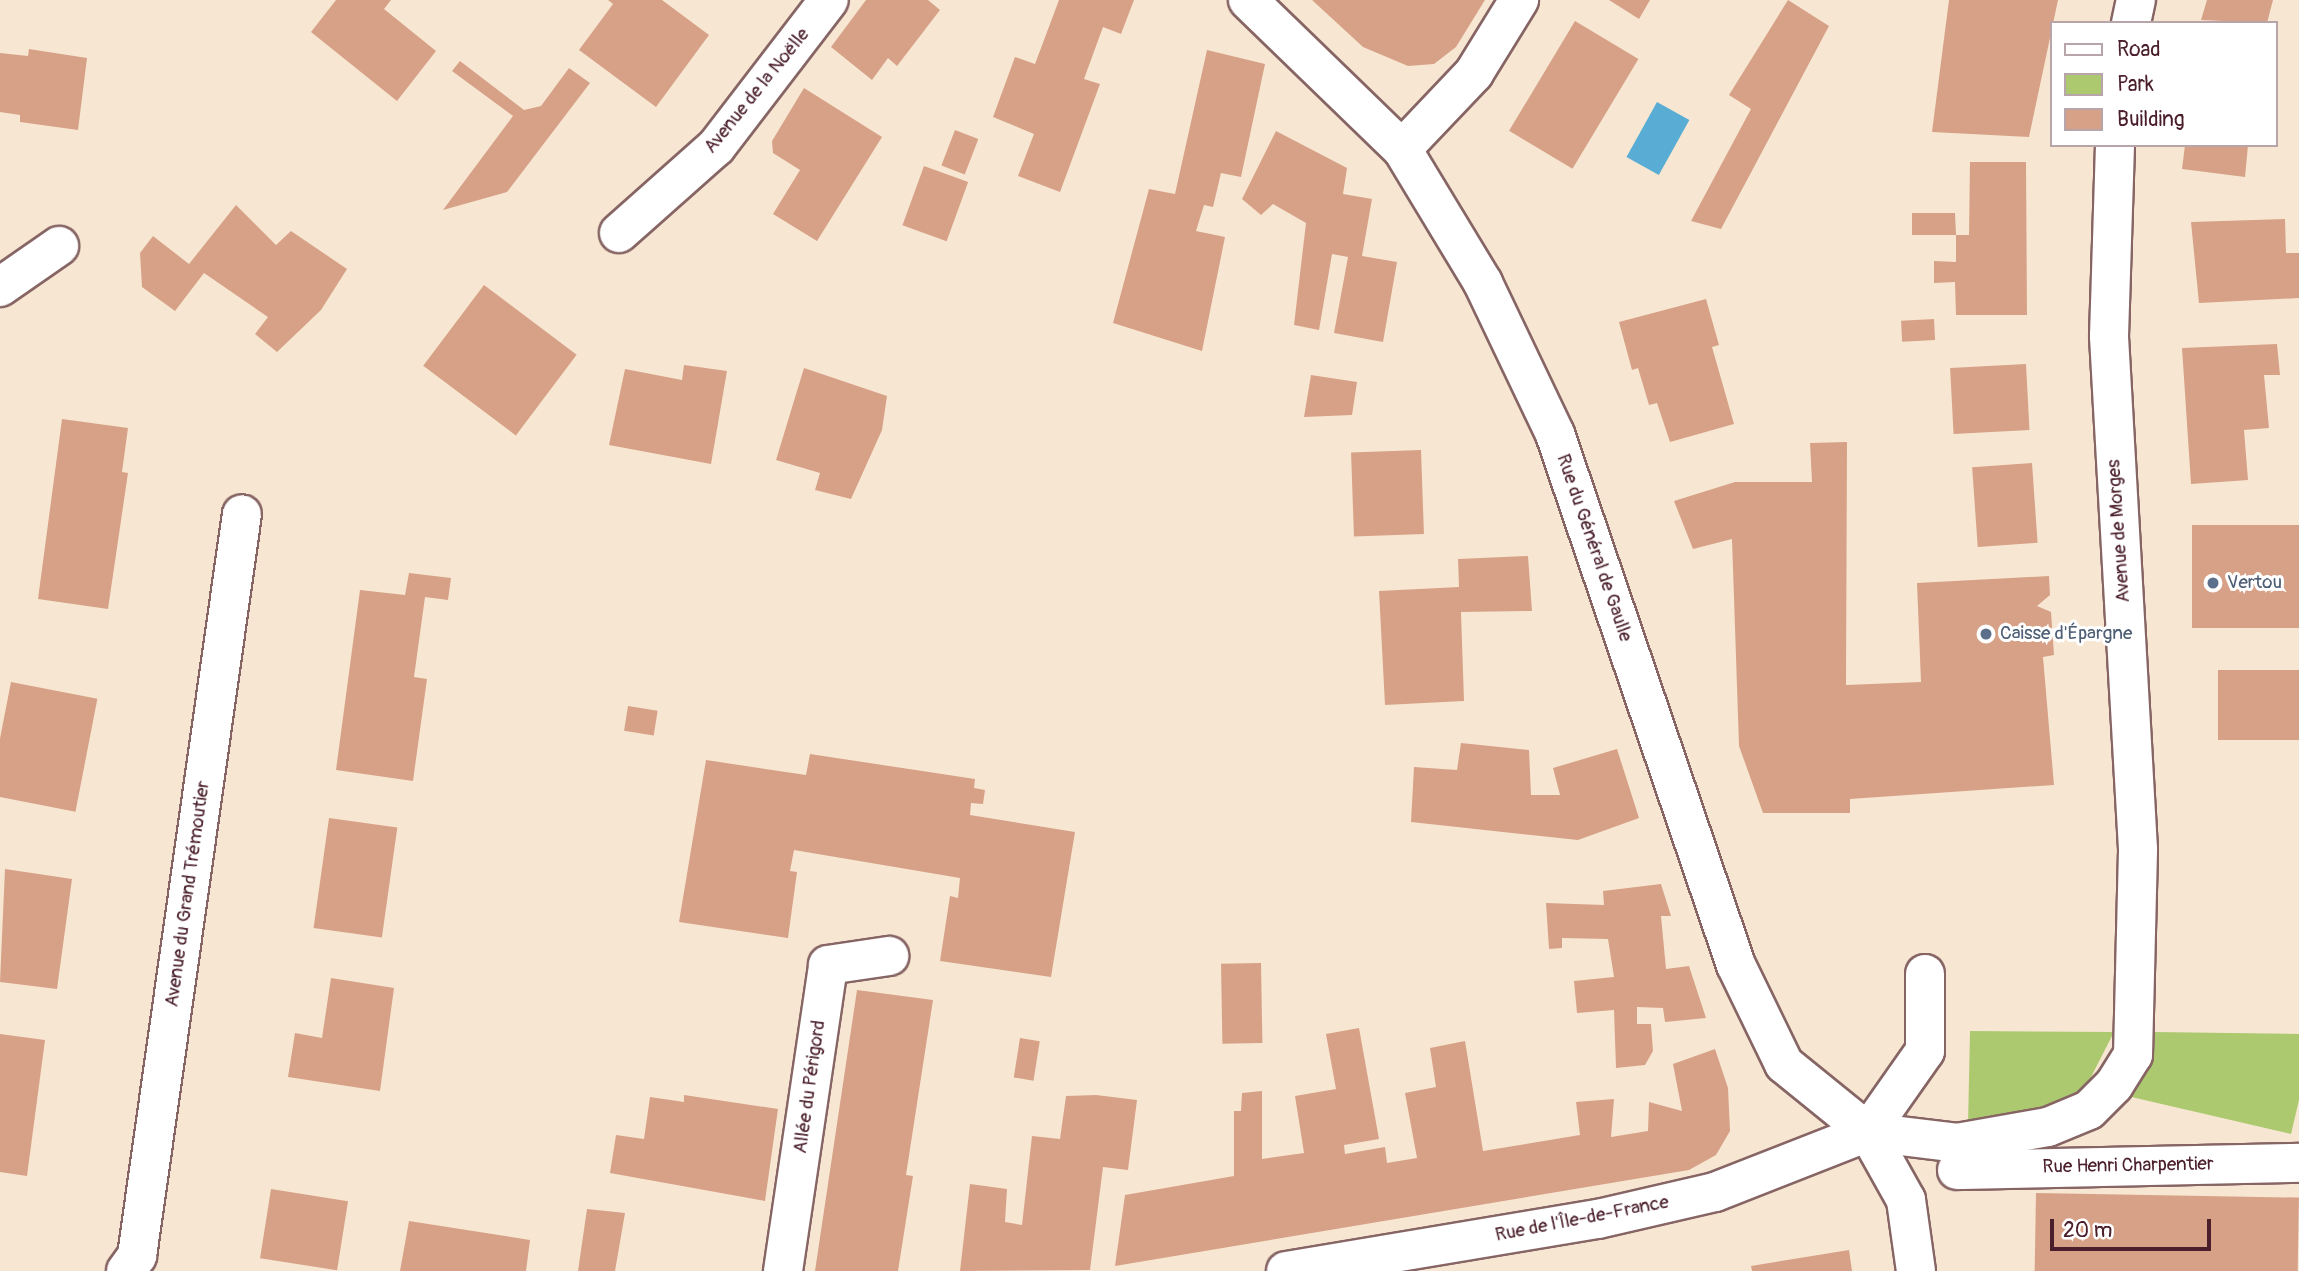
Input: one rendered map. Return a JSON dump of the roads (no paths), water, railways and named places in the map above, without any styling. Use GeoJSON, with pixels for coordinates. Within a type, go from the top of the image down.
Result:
{"type":"FeatureCollection","features":[{"type":"Feature","properties":{"kind":"street","name":"Avenue de la Noëlle"},"geometry":{"type":"LineString","coordinates":[[619,233],[716,147],[829,0]]}},
{"type":"Feature","properties":{"kind":"street","name":"Rue du Général de Gaulle"},"geometry":{"type":"LineString","coordinates":[[1248,0],[1402,149],[1477,271],[1555,434],[1736,965],[1784,1064],[1868,1132]]}},
{"type":"Feature","properties":{"kind":"street"},"geometry":{"type":"LineString","coordinates":[[1402,149],[1474,73],[1519,0]]}},
{"type":"Feature","properties":{"kind":"street"},"geometry":{"type":"LineString","coordinates":[[2131,21],[2136,0]]}},
{"type":"Feature","properties":{"kind":"street","name":"Avenue de Morges"},"geometry":{"type":"LineString","coordinates":[[2089,1110],[2133,1055],[2136,969],[2136,794],[2109,336],[2115,147]]}},
{"type":"Feature","properties":{"kind":"street"},"geometry":{"type":"LineString","coordinates":[[0,287],[59,246]]}},
{"type":"Feature","properties":{"kind":"street","name":"Avenue du Grand Trémoutier"},"geometry":{"type":"LineString","coordinates":[[126,1271],[137,1256],[242,514]]}},
{"type":"Feature","properties":{"kind":"street","name":"Allée du Périgord"},"geometry":{"type":"LineString","coordinates":[[783,1271],[828,965],[889,956]]}},
{"type":"Feature","properties":{"kind":"street"},"geometry":{"type":"LineString","coordinates":[[1916,1271],[1906,1199],[1868,1132],[1925,1051],[1925,974]]}},
{"type":"Feature","properties":{"kind":"street","name":"Rue Henri Charpentier"},"geometry":{"type":"LineString","coordinates":[[1868,1132],[1957,1143],[2048,1127],[2089,1110]]}},
{"type":"Feature","properties":{"kind":"street","name":"Rue de l'Île-de-France"},"geometry":{"type":"LineString","coordinates":[[1286,1271],[1376,1263],[1598,1219],[1715,1192],[1868,1132]]}},
{"type":"Feature","properties":{"kind":"street","name":"Rue Henri Charpentier"},"geometry":{"type":"LineString","coordinates":[[1957,1170],[2299,1163]]}},
{"type":"Feature","properties":{"kind":"water"},"geometry":{"type":"Polygon","coordinates":[[[1657,102],[1689,120],[1659,175],[1626,157],[1657,102]]]}},
{"type":"Feature","properties":{"kind":"place","name":"Vertou"},"geometry":{"type":"Point","coordinates":[2213,583]}},
{"type":"Feature","properties":{"kind":"place","name":"Caisse d'Épargne"},"geometry":{"type":"Point","coordinates":[1986,634]}}]}
